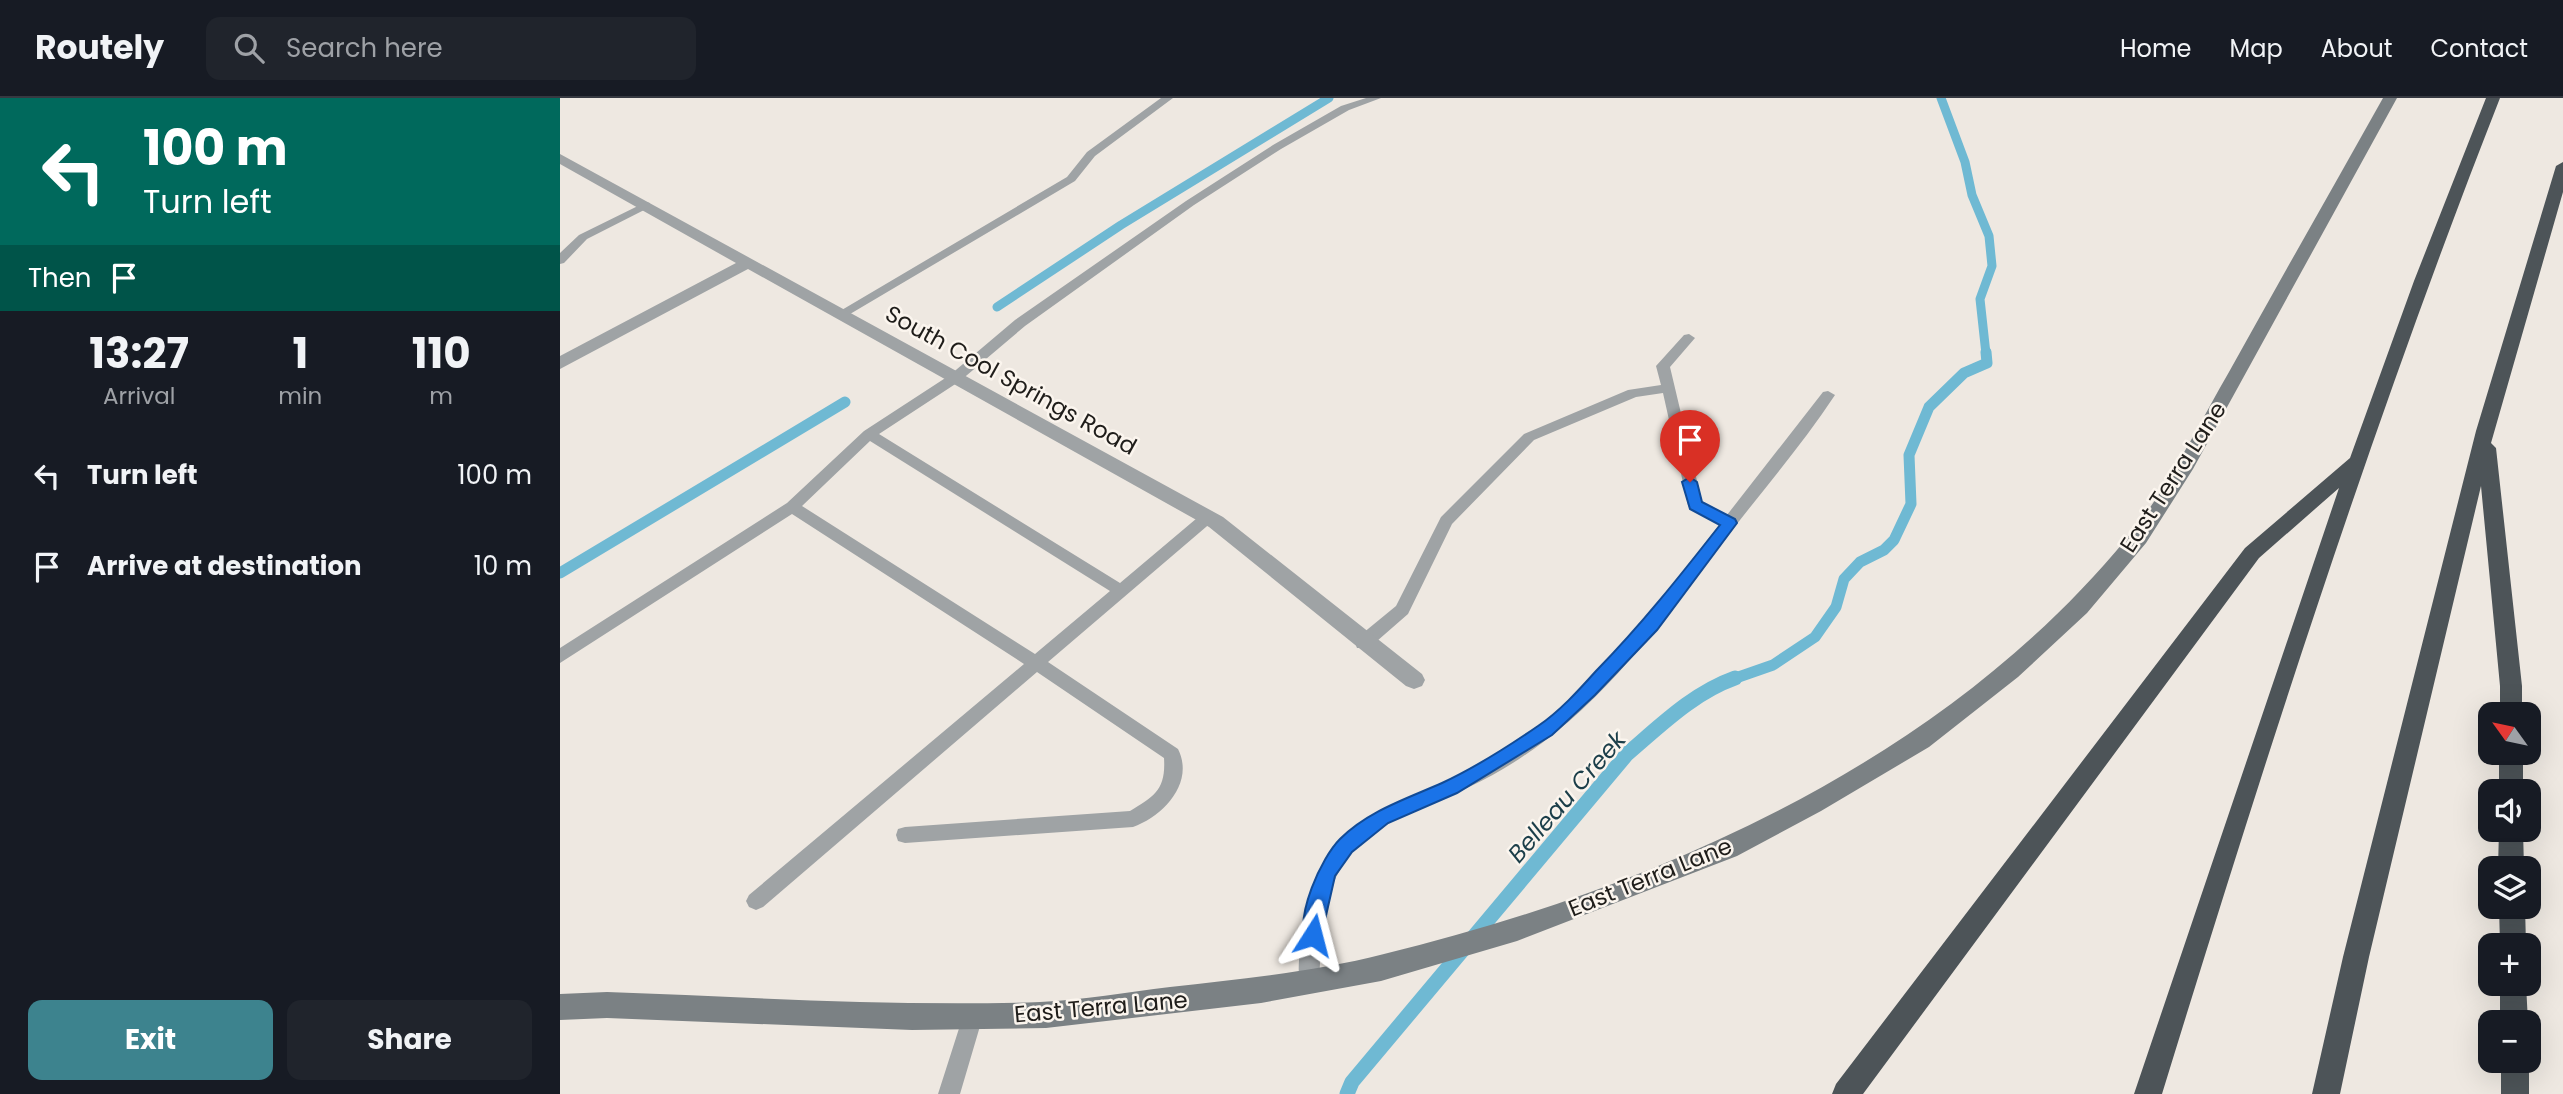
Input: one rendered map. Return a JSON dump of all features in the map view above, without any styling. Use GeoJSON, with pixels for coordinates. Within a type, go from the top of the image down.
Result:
{"type":"FeatureCollection","features":[{"type":"Feature","properties":{"kind":"highway"},"geometry":{"type":"LineString","coordinates":[[2148,1094],[2211,892],[2358,462],[2449,207],[2493,98]]}},
{"type":"Feature","properties":{"kind":"highway"},"geometry":{"type":"LineString","coordinates":[[2326,1094],[2356,957],[2485,431],[2563,166]]}},
{"type":"Feature","properties":{"kind":"highway"},"geometry":{"type":"LineString","coordinates":[[2485,431],[2511,702]]}},
{"type":"Feature","properties":{"kind":"highway"},"geometry":{"type":"LineString","coordinates":[[1846,1094],[2252,553],[2358,462]]}},
{"type":"Feature","properties":{"kind":"highway"},"geometry":{"type":"LineString","coordinates":[[2515,1073],[2515,1094]]}},
{"type":"Feature","properties":{"kind":"street","name":"East Terra Lane"},"geometry":{"type":"LineString","coordinates":[[560,1007],[607,1005],[788,1014],[973,1016],[1060,1013],[1261,990],[1381,968],[1517,929],[1728,848],[1812,804],[1921,740],[2010,671],[2080,607],[2139,538],[2186,464],[2390,98]]}},
{"type":"Feature","properties":{"kind":"street","name":"South Cool Springs Road"},"geometry":{"type":"LineString","coordinates":[[561,159],[1208,517],[1260,552],[1363,643],[1414,680]]}},
{"type":"Feature","properties":{"kind":"street"},"geometry":{"type":"LineString","coordinates":[[560,363],[750,262]]}},
{"type":"Feature","properties":{"kind":"lane"},"geometry":{"type":"LineString","coordinates":[[841,314],[1071,179],[1091,154],[1168,98]]}},
{"type":"Feature","properties":{"kind":"lane"},"geometry":{"type":"LineString","coordinates":[[560,656],[792,507],[869,434],[954,378],[1020,323],[1190,203],[1277,147],[1345,108],[1376,98]]}},
{"type":"Feature","properties":{"kind":"lane"},"geometry":{"type":"LineString","coordinates":[[560,260],[583,237],[646,205]]}},
{"type":"Feature","properties":{"kind":"lane"},"geometry":{"type":"LineString","coordinates":[[1689,338],[1664,366],[1668,388],[1695,505],[1730,523]]}},
{"type":"Feature","properties":{"kind":"lane"},"geometry":{"type":"LineString","coordinates":[[1363,643],[1402,610],[1446,521],[1529,437],[1633,393],[1668,388]]}},
{"type":"Feature","properties":{"kind":"lane"},"geometry":{"type":"LineString","coordinates":[[1309,981],[1315,912],[1327,872],[1346,846],[1381,817],[1451,787],[1546,730],[1589,690],[1651,625],[1828,395]]}},
{"type":"Feature","properties":{"kind":"lane"},"geometry":{"type":"LineString","coordinates":[[869,434],[1120,590]]}},
{"type":"Feature","properties":{"kind":"lane"},"geometry":{"type":"LineString","coordinates":[[792,507],[1036,663],[1172,754],[1175,775],[1163,801],[1133,818],[905,835]]}},
{"type":"Feature","properties":{"kind":"lane"},"geometry":{"type":"LineString","coordinates":[[756,901],[1208,517]]}},
{"type":"Feature","properties":{"kind":"lane"},"geometry":{"type":"LineString","coordinates":[[949,1094],[973,1016]]}},
{"type":"Feature","properties":{"kind":"waterway"},"geometry":{"type":"LineString","coordinates":[[997,307],[1121,225],[1329,98]]}},
{"type":"Feature","properties":{"kind":"waterway","name":"Belleau Creek"},"geometry":{"type":"LineString","coordinates":[[1941,98],[1965,162],[1972,195],[1989,236],[1992,266],[1980,299],[1986,354]]}},
{"type":"Feature","properties":{"kind":"waterway","name":"Belleau Creek"},"geometry":{"type":"LineString","coordinates":[[1730,680],[1773,665],[1815,637],[1836,607],[1844,579],[1860,562],[1884,550],[1894,540],[1911,504],[1909,455],[1929,407],[1964,373],[1987,363],[1986,352]]}},
{"type":"Feature","properties":{"kind":"waterway"},"geometry":{"type":"LineString","coordinates":[[560,573],[845,402]]}},
{"type":"Feature","properties":{"kind":"waterway","name":"Belleau Creek"},"geometry":{"type":"LineString","coordinates":[[1730,680],[1735,678]]}},
{"type":"Feature","properties":{"kind":"waterway","name":"Belleau Creek"},"geometry":{"type":"LineString","coordinates":[[1347,1094],[1352,1082],[1627,754],[1691,701],[1730,680]]}},
{"type":"Feature","properties":{"kind":"route"},"geometry":{"type":"LineString","coordinates":[[1313,935],[1315,912],[1327,872],[1346,846],[1381,817],[1451,787],[1497,762],[1546,730],[1589,690],[1651,625],[1730,523],[1695,505],[1690,482]]}}]}
